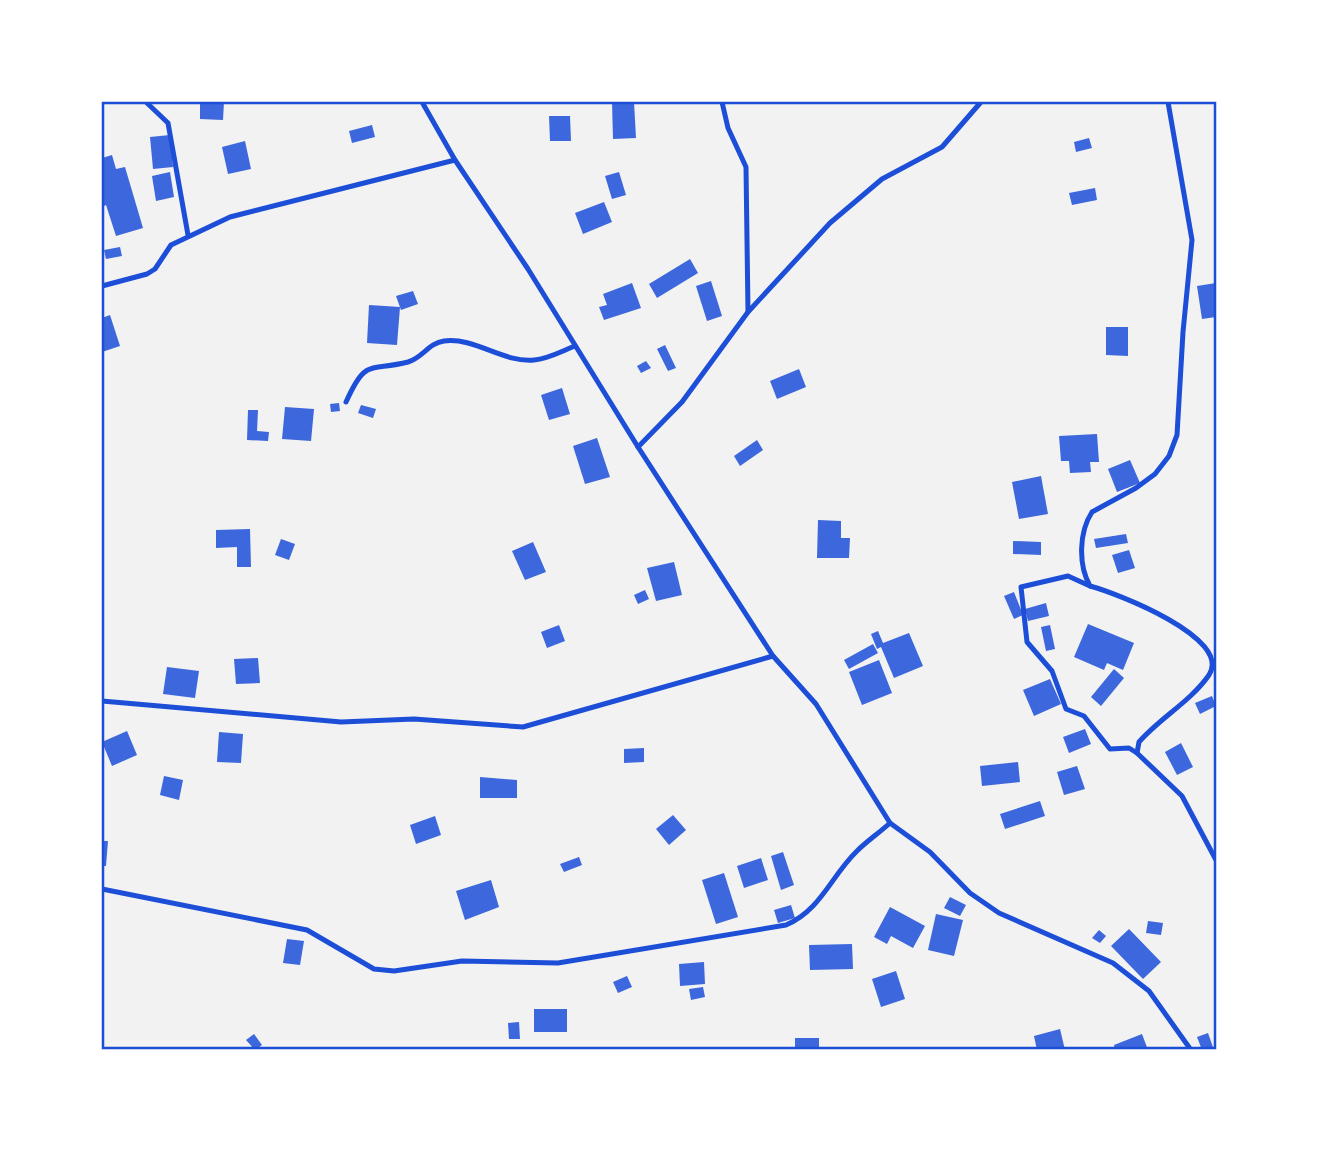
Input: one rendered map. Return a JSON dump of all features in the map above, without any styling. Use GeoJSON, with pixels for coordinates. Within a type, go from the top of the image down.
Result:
{"type":"FeatureCollection","features":[{"type":"Feature","properties":{"kind":"street"},"geometry":{"type":"LineString","coordinates":[[145,102],[168,123],[188,235]]}},
{"type":"Feature","properties":{"kind":"street"},"geometry":{"type":"LineString","coordinates":[[422,102],[455,160],[773,656],[816,704],[890,823],[929,852],[970,893],[999,913],[1113,963],[1149,991],[1191,1049]]}},
{"type":"Feature","properties":{"kind":"street"},"geometry":{"type":"LineString","coordinates":[[722,102],[728,128],[746,167],[748,312]]}},
{"type":"Feature","properties":{"kind":"street"},"geometry":{"type":"LineString","coordinates":[[638,447],[682,402],[748,312],[830,222],[857,197],[901,167],[942,148],[981,102]]}},
{"type":"Feature","properties":{"kind":"street"},"geometry":{"type":"LineString","coordinates":[[1090,586],[1083,565],[1087,521],[1092,512],[1136,488],[1155,474],[1169,456],[1177,435],[1192,240],[1168,102]]}},
{"type":"Feature","properties":{"kind":"street"},"geometry":{"type":"LineString","coordinates":[[102,286],[147,274],[155,269],[171,245],[230,217],[455,160]]}},
{"type":"Feature","properties":{"kind":"street"},"geometry":{"type":"LineString","coordinates":[[346,402],[357,379],[372,366],[413,361],[443,341],[458,341],[516,359],[534,360],[575,346]]}},
{"type":"Feature","properties":{"kind":"street"},"geometry":{"type":"LineString","coordinates":[[1068,576],[1090,586],[1141,604],[1181,627],[1211,653],[1214,662],[1210,673],[1139,742],[1123,747],[1110,749],[1084,716],[1066,709],[1052,671],[1027,642],[1021,587],[1068,576]]}},
{"type":"Feature","properties":{"kind":"street"},"geometry":{"type":"LineString","coordinates":[[102,701],[341,722],[414,719],[523,727],[773,656]]}},
{"type":"Feature","properties":{"kind":"street"},"geometry":{"type":"LineString","coordinates":[[1138,753],[1139,742]]}},
{"type":"Feature","properties":{"kind":"street"},"geometry":{"type":"LineString","coordinates":[[1123,747],[1138,753],[1182,796],[1216,860]]}},
{"type":"Feature","properties":{"kind":"street"},"geometry":{"type":"LineString","coordinates":[[102,889],[307,930],[374,968],[412,969],[462,961],[558,963],[786,925],[802,918],[813,908],[856,851],[890,823]]}},
{"type":"Feature","properties":{"kind":"building"},"geometry":{"type":"Polygon","coordinates":[[[200,102],[224,102],[223,120],[200,119],[200,102]]]}},
{"type":"Feature","properties":{"kind":"building"},"geometry":{"type":"Polygon","coordinates":[[[612,102],[634,102],[636,138],[613,139],[612,102]]]}},
{"type":"Feature","properties":{"kind":"building"},"geometry":{"type":"Polygon","coordinates":[[[549,116],[570,116],[571,141],[550,141],[549,116]]]}},
{"type":"Feature","properties":{"kind":"building"},"geometry":{"type":"Polygon","coordinates":[[[372,125],[375,137],[352,143],[349,131],[372,125]]]}},
{"type":"Feature","properties":{"kind":"building"},"geometry":{"type":"Polygon","coordinates":[[[170,135],[173,167],[153,169],[150,137],[170,135]]]}},
{"type":"Feature","properties":{"kind":"building"},"geometry":{"type":"Polygon","coordinates":[[[1089,138],[1092,148],[1076,152],[1074,142],[1089,138]]]}},
{"type":"Feature","properties":{"kind":"building"},"geometry":{"type":"Polygon","coordinates":[[[245,141],[251,169],[228,174],[222,147],[245,141]]]}},
{"type":"Feature","properties":{"kind":"building"},"geometry":{"type":"Polygon","coordinates":[[[112,155],[116,169],[125,167],[143,228],[116,236],[106,205],[102,207],[102,158],[112,155]]]}},
{"type":"Feature","properties":{"kind":"building"},"geometry":{"type":"Polygon","coordinates":[[[170,172],[174,197],[156,201],[152,176],[170,172]]]}},
{"type":"Feature","properties":{"kind":"building"},"geometry":{"type":"Polygon","coordinates":[[[619,172],[626,195],[612,199],[605,176],[619,172]]]}},
{"type":"Feature","properties":{"kind":"building"},"geometry":{"type":"Polygon","coordinates":[[[1095,188],[1097,200],[1072,205],[1069,193],[1095,188]]]}},
{"type":"Feature","properties":{"kind":"building"},"geometry":{"type":"Polygon","coordinates":[[[604,202],[612,222],[583,234],[575,213],[604,202]]]}},
{"type":"Feature","properties":{"kind":"building"},"geometry":{"type":"Polygon","coordinates":[[[120,247],[122,256],[106,259],[104,250],[120,247]]]}},
{"type":"Feature","properties":{"kind":"building"},"geometry":{"type":"Polygon","coordinates":[[[690,259],[698,273],[657,298],[649,284],[690,259]]]}},
{"type":"Feature","properties":{"kind":"building"},"geometry":{"type":"Polygon","coordinates":[[[711,281],[722,316],[707,321],[696,286],[711,281]]]}},
{"type":"Feature","properties":{"kind":"building"},"geometry":{"type":"Polygon","coordinates":[[[632,283],[641,308],[604,320],[599,307],[607,305],[603,294],[632,283]]]}},
{"type":"Feature","properties":{"kind":"building"},"geometry":{"type":"Polygon","coordinates":[[[1216,283],[1216,317],[1202,319],[1197,286],[1216,283]]]}},
{"type":"Feature","properties":{"kind":"building"},"geometry":{"type":"Polygon","coordinates":[[[413,291],[418,304],[401,310],[396,296],[413,291]]]}},
{"type":"Feature","properties":{"kind":"building"},"geometry":{"type":"Polygon","coordinates":[[[369,305],[400,307],[397,345],[367,343],[369,305]]]}},
{"type":"Feature","properties":{"kind":"building"},"geometry":{"type":"Polygon","coordinates":[[[110,315],[120,346],[102,352],[102,318],[110,315]]]}},
{"type":"Feature","properties":{"kind":"building"},"geometry":{"type":"Polygon","coordinates":[[[1106,327],[1128,327],[1128,356],[1106,355],[1106,327]]]}},
{"type":"Feature","properties":{"kind":"building"},"geometry":{"type":"Polygon","coordinates":[[[665,345],[676,368],[668,371],[657,349],[665,345]]]}},
{"type":"Feature","properties":{"kind":"building"},"geometry":{"type":"Polygon","coordinates":[[[646,361],[651,368],[641,373],[637,366],[646,361]]]}},
{"type":"Feature","properties":{"kind":"building"},"geometry":{"type":"Polygon","coordinates":[[[799,369],[806,387],[777,399],[770,381],[799,369]]]}},
{"type":"Feature","properties":{"kind":"building"},"geometry":{"type":"Polygon","coordinates":[[[562,388],[570,414],[549,420],[541,395],[562,388]]]}},
{"type":"Feature","properties":{"kind":"building"},"geometry":{"type":"Polygon","coordinates":[[[339,403],[340,411],[331,412],[330,404],[339,403]]]}},
{"type":"Feature","properties":{"kind":"building"},"geometry":{"type":"Polygon","coordinates":[[[361,405],[376,409],[373,418],[358,413],[361,405]]]}},
{"type":"Feature","properties":{"kind":"building"},"geometry":{"type":"Polygon","coordinates":[[[285,407],[314,409],[311,441],[282,439],[285,407]]]}},
{"type":"Feature","properties":{"kind":"building"},"geometry":{"type":"Polygon","coordinates":[[[248,410],[258,410],[257,431],[269,432],[268,441],[247,440],[248,410]]]}},
{"type":"Feature","properties":{"kind":"building"},"geometry":{"type":"Polygon","coordinates":[[[1097,434],[1099,462],[1090,462],[1091,472],[1070,473],[1069,461],[1061,461],[1059,436],[1097,434]]]}},
{"type":"Feature","properties":{"kind":"building"},"geometry":{"type":"Polygon","coordinates":[[[597,438],[610,477],[585,484],[573,446],[597,438]]]}},
{"type":"Feature","properties":{"kind":"building"},"geometry":{"type":"Polygon","coordinates":[[[757,440],[763,450],[740,466],[734,456],[757,440]]]}},
{"type":"Feature","properties":{"kind":"building"},"geometry":{"type":"Polygon","coordinates":[[[1130,460],[1140,483],[1117,492],[1108,469],[1130,460]]]}},
{"type":"Feature","properties":{"kind":"building"},"geometry":{"type":"Polygon","coordinates":[[[1041,476],[1048,514],[1019,519],[1012,482],[1041,476]]]}},
{"type":"Feature","properties":{"kind":"building"},"geometry":{"type":"Polygon","coordinates":[[[818,520],[841,521],[841,538],[850,538],[849,558],[817,558],[818,520]]]}},
{"type":"Feature","properties":{"kind":"building"},"geometry":{"type":"Polygon","coordinates":[[[250,529],[251,567],[237,567],[237,547],[216,548],[216,530],[250,529]]]}},
{"type":"Feature","properties":{"kind":"building"},"geometry":{"type":"Polygon","coordinates":[[[1126,534],[1128,543],[1096,548],[1094,539],[1126,534]]]}},
{"type":"Feature","properties":{"kind":"building"},"geometry":{"type":"Polygon","coordinates":[[[281,539],[295,544],[289,560],[275,555],[281,539]]]}},
{"type":"Feature","properties":{"kind":"building"},"geometry":{"type":"Polygon","coordinates":[[[1013,541],[1041,542],[1041,555],[1013,554],[1013,541]]]}},
{"type":"Feature","properties":{"kind":"building"},"geometry":{"type":"Polygon","coordinates":[[[533,542],[546,572],[525,580],[512,551],[533,542]]]}},
{"type":"Feature","properties":{"kind":"building"},"geometry":{"type":"Polygon","coordinates":[[[1129,550],[1135,568],[1118,573],[1112,555],[1129,550]]]}},
{"type":"Feature","properties":{"kind":"building"},"geometry":{"type":"Polygon","coordinates":[[[674,562],[682,595],[656,601],[647,568],[674,562]]]}},
{"type":"Feature","properties":{"kind":"building"},"geometry":{"type":"Polygon","coordinates":[[[645,590],[649,599],[638,604],[634,595],[645,590]]]}},
{"type":"Feature","properties":{"kind":"building"},"geometry":{"type":"Polygon","coordinates":[[[1014,592],[1023,615],[1014,619],[1004,596],[1014,592]]]}},
{"type":"Feature","properties":{"kind":"building"},"geometry":{"type":"Polygon","coordinates":[[[1046,603],[1049,616],[1028,621],[1025,609],[1046,603]]]}},
{"type":"Feature","properties":{"kind":"building"},"geometry":{"type":"Polygon","coordinates":[[[1088,624],[1134,643],[1123,670],[1107,663],[1104,670],[1074,657],[1088,624]]]}},
{"type":"Feature","properties":{"kind":"building"},"geometry":{"type":"Polygon","coordinates":[[[559,625],[565,641],[547,648],[541,632],[559,625]]]}},
{"type":"Feature","properties":{"kind":"building"},"geometry":{"type":"Polygon","coordinates":[[[1050,625],[1055,649],[1046,651],[1041,627],[1050,625]]]}},
{"type":"Feature","properties":{"kind":"building"},"geometry":{"type":"Polygon","coordinates":[[[878,631],[883,643],[909,633],[923,666],[894,678],[881,647],[877,649],[871,634],[878,631]]]}},
{"type":"Feature","properties":{"kind":"building"},"geometry":{"type":"Polygon","coordinates":[[[873,644],[878,653],[849,669],[844,660],[873,644]]]}},
{"type":"Feature","properties":{"kind":"building"},"geometry":{"type":"Polygon","coordinates":[[[258,658],[260,683],[236,684],[234,659],[258,658]]]}},
{"type":"Feature","properties":{"kind":"building"},"geometry":{"type":"Polygon","coordinates":[[[879,660],[892,693],[862,705],[849,672],[879,660]]]}},
{"type":"Feature","properties":{"kind":"building"},"geometry":{"type":"Polygon","coordinates":[[[167,667],[199,671],[195,698],[163,694],[167,667]]]}},
{"type":"Feature","properties":{"kind":"building"},"geometry":{"type":"Polygon","coordinates":[[[1114,669],[1124,678],[1101,706],[1091,697],[1114,669]]]}},
{"type":"Feature","properties":{"kind":"building"},"geometry":{"type":"Polygon","coordinates":[[[1050,679],[1061,704],[1034,716],[1023,690],[1050,679]]]}},
{"type":"Feature","properties":{"kind":"building"},"geometry":{"type":"Polygon","coordinates":[[[1212,696],[1216,706],[1200,714],[1195,703],[1212,696]]]}},
{"type":"Feature","properties":{"kind":"building"},"geometry":{"type":"Polygon","coordinates":[[[1085,729],[1091,744],[1069,753],[1063,737],[1085,729]]]}},
{"type":"Feature","properties":{"kind":"building"},"geometry":{"type":"Polygon","coordinates":[[[127,731],[137,755],[112,766],[102,742],[127,731]]]}},
{"type":"Feature","properties":{"kind":"building"},"geometry":{"type":"Polygon","coordinates":[[[219,732],[243,734],[241,763],[217,762],[219,732]]]}},
{"type":"Feature","properties":{"kind":"building"},"geometry":{"type":"Polygon","coordinates":[[[1181,743],[1193,767],[1177,775],[1165,752],[1181,743]]]}},
{"type":"Feature","properties":{"kind":"building"},"geometry":{"type":"Polygon","coordinates":[[[644,748],[644,762],[624,763],[624,749],[644,748]]]}},
{"type":"Feature","properties":{"kind":"building"},"geometry":{"type":"Polygon","coordinates":[[[1018,762],[1020,782],[982,786],[980,766],[1018,762]]]}},
{"type":"Feature","properties":{"kind":"building"},"geometry":{"type":"Polygon","coordinates":[[[1077,766],[1085,789],[1064,795],[1057,772],[1077,766]]]}},
{"type":"Feature","properties":{"kind":"building"},"geometry":{"type":"Polygon","coordinates":[[[164,776],[183,780],[179,800],[160,795],[164,776]]]}},
{"type":"Feature","properties":{"kind":"building"},"geometry":{"type":"Polygon","coordinates":[[[480,777],[517,780],[517,798],[480,798],[480,777]]]}},
{"type":"Feature","properties":{"kind":"building"},"geometry":{"type":"Polygon","coordinates":[[[1040,801],[1045,816],[1005,829],[1000,814],[1040,801]]]}},
{"type":"Feature","properties":{"kind":"building"},"geometry":{"type":"Polygon","coordinates":[[[673,815],[686,830],[669,845],[656,829],[673,815]]]}},
{"type":"Feature","properties":{"kind":"building"},"geometry":{"type":"Polygon","coordinates":[[[435,816],[441,835],[416,844],[410,825],[435,816]]]}},
{"type":"Feature","properties":{"kind":"building"},"geometry":{"type":"Polygon","coordinates":[[[102,841],[108,841],[106,866],[102,866],[102,841]]]}},
{"type":"Feature","properties":{"kind":"building"},"geometry":{"type":"Polygon","coordinates":[[[783,852],[794,885],[781,890],[771,856],[783,852]]]}},
{"type":"Feature","properties":{"kind":"building"},"geometry":{"type":"Polygon","coordinates":[[[579,857],[582,865],[564,872],[560,864],[579,857]]]}},
{"type":"Feature","properties":{"kind":"building"},"geometry":{"type":"Polygon","coordinates":[[[761,858],[768,880],[744,888],[737,866],[761,858]]]}},
{"type":"Feature","properties":{"kind":"building"},"geometry":{"type":"Polygon","coordinates":[[[724,873],[738,917],[716,924],[702,880],[724,873]]]}},
{"type":"Feature","properties":{"kind":"building"},"geometry":{"type":"Polygon","coordinates":[[[491,880],[499,907],[465,920],[456,891],[491,880]]]}},
{"type":"Feature","properties":{"kind":"building"},"geometry":{"type":"Polygon","coordinates":[[[950,897],[966,905],[960,916],[944,908],[950,897]]]}},
{"type":"Feature","properties":{"kind":"building"},"geometry":{"type":"Polygon","coordinates":[[[791,905],[795,918],[778,923],[774,910],[791,905]]]}},
{"type":"Feature","properties":{"kind":"building"},"geometry":{"type":"Polygon","coordinates":[[[890,907],[925,926],[913,948],[891,936],[887,944],[874,937],[890,907]]]}},
{"type":"Feature","properties":{"kind":"building"},"geometry":{"type":"Polygon","coordinates":[[[936,914],[963,920],[954,956],[928,950],[936,914]]]}},
{"type":"Feature","properties":{"kind":"building"},"geometry":{"type":"Polygon","coordinates":[[[1148,921],[1163,923],[1161,935],[1146,933],[1148,921]]]}},
{"type":"Feature","properties":{"kind":"building"},"geometry":{"type":"Polygon","coordinates":[[[1129,929],[1161,962],[1143,979],[1111,946],[1129,929]]]}},
{"type":"Feature","properties":{"kind":"building"},"geometry":{"type":"Polygon","coordinates":[[[1099,930],[1106,936],[1100,943],[1092,938],[1099,930]]]}},
{"type":"Feature","properties":{"kind":"building"},"geometry":{"type":"Polygon","coordinates":[[[287,939],[304,941],[300,965],[283,963],[287,939]]]}},
{"type":"Feature","properties":{"kind":"building"},"geometry":{"type":"Polygon","coordinates":[[[852,944],[853,969],[810,970],[809,945],[852,944]]]}},
{"type":"Feature","properties":{"kind":"building"},"geometry":{"type":"Polygon","coordinates":[[[704,962],[705,984],[680,986],[679,964],[704,962]]]}},
{"type":"Feature","properties":{"kind":"building"},"geometry":{"type":"Polygon","coordinates":[[[896,971],[905,999],[881,1007],[872,979],[896,971]]]}},
{"type":"Feature","properties":{"kind":"building"},"geometry":{"type":"Polygon","coordinates":[[[627,976],[632,987],[618,993],[613,982],[627,976]]]}},
{"type":"Feature","properties":{"kind":"building"},"geometry":{"type":"Polygon","coordinates":[[[703,987],[705,997],[691,1000],[689,989],[703,987]]]}},
{"type":"Feature","properties":{"kind":"building"},"geometry":{"type":"Polygon","coordinates":[[[534,1009],[567,1009],[567,1032],[534,1032],[534,1009]]]}},
{"type":"Feature","properties":{"kind":"building"},"geometry":{"type":"Polygon","coordinates":[[[519,1022],[520,1039],[509,1039],[508,1023],[519,1022]]]}},
{"type":"Feature","properties":{"kind":"building"},"geometry":{"type":"Polygon","coordinates":[[[1060,1029],[1065,1050],[1037,1050],[1034,1036],[1060,1029]]]}},
{"type":"Feature","properties":{"kind":"building"},"geometry":{"type":"Polygon","coordinates":[[[1208,1033],[1214,1050],[1202,1050],[1197,1037],[1208,1033]]]}},
{"type":"Feature","properties":{"kind":"building"},"geometry":{"type":"Polygon","coordinates":[[[254,1034],[262,1045],[255,1050],[246,1040],[254,1034]]]}},
{"type":"Feature","properties":{"kind":"building"},"geometry":{"type":"Polygon","coordinates":[[[1142,1034],[1148,1050],[1115,1050],[1114,1045],[1142,1034]]]}},
{"type":"Feature","properties":{"kind":"building"},"geometry":{"type":"Polygon","coordinates":[[[795,1038],[819,1038],[819,1050],[795,1050],[795,1038]]]}}]}
